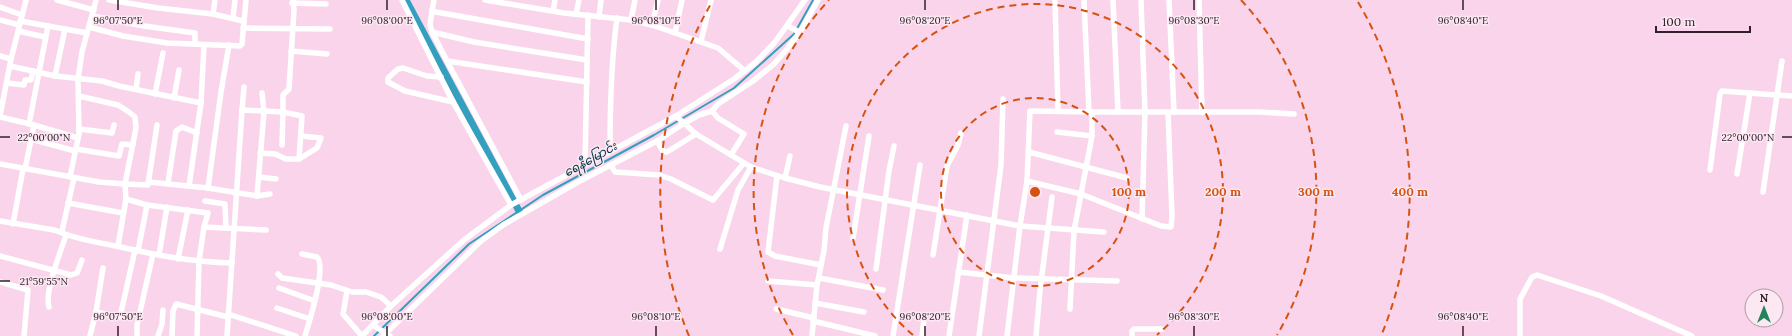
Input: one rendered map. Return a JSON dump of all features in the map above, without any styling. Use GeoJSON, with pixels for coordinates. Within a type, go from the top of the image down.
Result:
{"type":"FeatureCollection","features":[{"type":"Feature","properties":{"kind":"street"},"geometry":{"type":"LineString","coordinates":[[26,0],[11,59],[0,116],[78,138]]}},
{"type":"Feature","properties":{"kind":"street"},"geometry":{"type":"LineString","coordinates":[[57,0],[93,13],[144,26],[195,33],[194,44]]}},
{"type":"Feature","properties":{"kind":"street"},"geometry":{"type":"LineString","coordinates":[[49,307],[48,297],[64,233],[75,150],[78,138],[78,79],[82,52],[96,0]]}},
{"type":"Feature","properties":{"kind":"street"},"geometry":{"type":"LineString","coordinates":[[110,0],[158,8],[213,14],[243,21]]}},
{"type":"Feature","properties":{"kind":"street"},"geometry":{"type":"LineString","coordinates":[[213,14],[215,0]]}},
{"type":"Feature","properties":{"kind":"street"},"geometry":{"type":"LineString","coordinates":[[233,18],[235,0]]}},
{"type":"Feature","properties":{"kind":"street"},"geometry":{"type":"LineString","coordinates":[[0,20],[65,29],[88,30],[167,43],[241,45],[246,0]]}},
{"type":"Feature","properties":{"kind":"street"},"geometry":{"type":"LineString","coordinates":[[402,0],[453,102],[511,205]]}},
{"type":"Feature","properties":{"kind":"street"},"geometry":{"type":"LineString","coordinates":[[434,0],[430,25],[432,32],[521,200]]}},
{"type":"Feature","properties":{"kind":"street"},"geometry":{"type":"LineString","coordinates":[[485,0],[553,11],[631,20],[652,25],[718,48],[745,71]]}},
{"type":"Feature","properties":{"kind":"street"},"geometry":{"type":"LineString","coordinates":[[530,7],[532,0]]}},
{"type":"Feature","properties":{"kind":"street"},"geometry":{"type":"LineString","coordinates":[[553,11],[555,0]]}},
{"type":"Feature","properties":{"kind":"street"},"geometry":{"type":"LineString","coordinates":[[576,14],[579,0]]}},
{"type":"Feature","properties":{"kind":"street"},"geometry":{"type":"LineString","coordinates":[[599,16],[602,0]]}},
{"type":"Feature","properties":{"kind":"street"},"geometry":{"type":"LineString","coordinates":[[631,20],[635,0]]}},
{"type":"Feature","properties":{"kind":"street"},"geometry":{"type":"LineString","coordinates":[[652,25],[658,0]]}},
{"type":"Feature","properties":{"kind":"street"},"geometry":{"type":"LineString","coordinates":[[675,33],[682,0]]}},
{"type":"Feature","properties":{"kind":"street"},"geometry":{"type":"LineString","coordinates":[[701,41],[711,0]]}},
{"type":"Feature","properties":{"kind":"street"},"geometry":{"type":"LineString","coordinates":[[347,291],[343,314],[362,336],[391,306],[464,240],[511,205],[610,150],[676,117],[710,96],[745,71],[775,42],[788,26],[805,0]]}},
{"type":"Feature","properties":{"kind":"street"},"geometry":{"type":"LineString","coordinates":[[374,325],[385,334],[481,241],[526,211],[657,141],[682,123],[712,111],[718,104],[740,91],[774,64],[800,32],[818,0]]}},
{"type":"Feature","properties":{"kind":"street"},"geometry":{"type":"LineString","coordinates":[[1055,0],[1058,111]]}},
{"type":"Feature","properties":{"kind":"street"},"geometry":{"type":"LineString","coordinates":[[1070,309],[1074,231],[1092,136],[1084,0]]}},
{"type":"Feature","properties":{"kind":"street"},"geometry":{"type":"LineString","coordinates":[[1113,0],[1118,112]]}},
{"type":"Feature","properties":{"kind":"street"},"geometry":{"type":"LineString","coordinates":[[1141,0],[1145,112],[1142,219]]}},
{"type":"Feature","properties":{"kind":"street"},"geometry":{"type":"LineString","coordinates":[[1027,181],[1081,196],[1161,226],[1170,227],[1172,225],[1170,0]]}},
{"type":"Feature","properties":{"kind":"street"},"geometry":{"type":"LineString","coordinates":[[1199,0],[1202,112]]}},
{"type":"Feature","properties":{"kind":"street"},"geometry":{"type":"LineString","coordinates":[[282,145],[283,94],[289,89],[292,2],[326,4]]}},
{"type":"Feature","properties":{"kind":"street"},"geometry":{"type":"LineString","coordinates":[[0,8],[20,23],[45,37]]}},
{"type":"Feature","properties":{"kind":"street"},"geometry":{"type":"LineString","coordinates":[[432,11],[498,25],[588,39]]}},
{"type":"Feature","properties":{"kind":"street"},"geometry":{"type":"LineString","coordinates":[[585,164],[588,15]]}},
{"type":"Feature","properties":{"kind":"street"},"geometry":{"type":"LineString","coordinates":[[610,150],[610,92],[613,44],[617,18]]}},
{"type":"Feature","properties":{"kind":"street"},"geometry":{"type":"LineString","coordinates":[[13,224],[31,140],[32,124],[48,26]]}},
{"type":"Feature","properties":{"kind":"street"},"geometry":{"type":"LineString","coordinates":[[788,26],[799,32]]}},
{"type":"Feature","properties":{"kind":"street"},"geometry":{"type":"LineString","coordinates":[[243,28],[330,29]]}},
{"type":"Feature","properties":{"kind":"street"},"geometry":{"type":"LineString","coordinates":[[55,76],[65,29]]}},
{"type":"Feature","properties":{"kind":"street"},"geometry":{"type":"LineString","coordinates":[[432,32],[474,42],[588,60]]}},
{"type":"Feature","properties":{"kind":"street"},"geometry":{"type":"LineString","coordinates":[[189,186],[201,103],[204,45]]}},
{"type":"Feature","properties":{"kind":"street"},"geometry":{"type":"LineString","coordinates":[[208,188],[228,45]]}},
{"type":"Feature","properties":{"kind":"street"},"geometry":{"type":"LineString","coordinates":[[291,51],[327,54]]}},
{"type":"Feature","properties":{"kind":"street"},"geometry":{"type":"LineString","coordinates":[[155,94],[163,54]]}},
{"type":"Feature","properties":{"kind":"street"},"geometry":{"type":"LineString","coordinates":[[0,56],[11,59]]}},
{"type":"Feature","properties":{"kind":"street"},"geometry":{"type":"LineString","coordinates":[[447,61],[587,82]]}},
{"type":"Feature","properties":{"kind":"street"},"geometry":{"type":"LineString","coordinates":[[1763,192],[1782,62]]}},
{"type":"Feature","properties":{"kind":"street"},"geometry":{"type":"LineString","coordinates":[[10,66],[55,76],[102,81],[201,103]]}},
{"type":"Feature","properties":{"kind":"street"},"geometry":{"type":"LineString","coordinates":[[441,77],[427,76],[403,68],[398,69],[388,78],[388,82],[405,91],[453,102]]}},
{"type":"Feature","properties":{"kind":"street"},"geometry":{"type":"LineString","coordinates":[[174,98],[179,70]]}},
{"type":"Feature","properties":{"kind":"street"},"geometry":{"type":"LineString","coordinates":[[7,83],[24,85],[25,80],[31,80],[33,71]]}},
{"type":"Feature","properties":{"kind":"street"},"geometry":{"type":"LineString","coordinates":[[136,89],[138,74]]}},
{"type":"Feature","properties":{"kind":"street"},"geometry":{"type":"LineString","coordinates":[[227,336],[244,88]]}},
{"type":"Feature","properties":{"kind":"street"},"geometry":{"type":"LineString","coordinates":[[1710,170],[1720,94],[1724,91],[1792,96]]}},
{"type":"Feature","properties":{"kind":"street"},"geometry":{"type":"LineString","coordinates":[[257,196],[264,112],[262,93]]}},
{"type":"Feature","properties":{"kind":"street"},"geometry":{"type":"LineString","coordinates":[[1737,174],[1750,93]]}},
{"type":"Feature","properties":{"kind":"street"},"geometry":{"type":"LineString","coordinates":[[79,96],[118,105],[129,112],[136,122],[125,184],[126,199],[118,246]]}},
{"type":"Feature","properties":{"kind":"street"},"geometry":{"type":"LineString","coordinates":[[979,336],[1001,165],[1003,99]]}},
{"type":"Feature","properties":{"kind":"street"},"geometry":{"type":"LineString","coordinates":[[242,110],[283,112],[302,116],[299,159]]}},
{"type":"Feature","properties":{"kind":"street"},"geometry":{"type":"LineString","coordinates":[[712,111],[718,118],[744,134],[730,155]]}},
{"type":"Feature","properties":{"kind":"street"},"geometry":{"type":"LineString","coordinates":[[1007,336],[1027,181],[1030,111],[1259,112],[1294,114]]}},
{"type":"Feature","properties":{"kind":"street"},"geometry":{"type":"LineString","coordinates":[[676,117],[696,134],[730,155],[756,169],[777,176],[832,189],[1020,226],[1104,232]]}},
{"type":"Feature","properties":{"kind":"street"},"geometry":{"type":"LineString","coordinates":[[79,129],[112,133],[114,124]]}},
{"type":"Feature","properties":{"kind":"street"},"geometry":{"type":"LineString","coordinates":[[0,164],[99,182],[147,186],[158,126]]}},
{"type":"Feature","properties":{"kind":"street"},"geometry":{"type":"LineString","coordinates":[[812,336],[817,285],[832,189],[846,126]]}},
{"type":"Feature","properties":{"kind":"street"},"geometry":{"type":"LineString","coordinates":[[168,183],[176,131],[182,127],[197,133]]}},
{"type":"Feature","properties":{"kind":"street"},"geometry":{"type":"LineString","coordinates":[[1057,132],[1092,136]]}},
{"type":"Feature","properties":{"kind":"street"},"geometry":{"type":"LineString","coordinates":[[933,255],[947,166],[958,145],[961,133]]}},
{"type":"Feature","properties":{"kind":"street"},"geometry":{"type":"LineString","coordinates":[[657,141],[663,151],[666,152],[696,134]]}},
{"type":"Feature","properties":{"kind":"street"},"geometry":{"type":"LineString","coordinates":[[260,153],[275,154],[286,159],[299,159],[317,148],[321,138],[301,136]]}},
{"type":"Feature","properties":{"kind":"street"},"geometry":{"type":"LineString","coordinates":[[853,238],[869,136]]}},
{"type":"Feature","properties":{"kind":"street"},"geometry":{"type":"LineString","coordinates":[[31,140],[75,150],[119,156],[122,144],[133,145]]}},
{"type":"Feature","properties":{"kind":"street"},"geometry":{"type":"LineString","coordinates":[[876,269],[889,170],[894,146]]}},
{"type":"Feature","properties":{"kind":"street"},"geometry":{"type":"LineString","coordinates":[[1029,152],[1087,166],[1127,178]]}},
{"type":"Feature","properties":{"kind":"street"},"geometry":{"type":"LineString","coordinates":[[785,178],[790,156]]}},
{"type":"Feature","properties":{"kind":"street"},"geometry":{"type":"LineString","coordinates":[[611,166],[615,172],[645,173],[671,179],[713,200],[744,163]]}},
{"type":"Feature","properties":{"kind":"street"},"geometry":{"type":"LineString","coordinates":[[893,336],[920,165]]}},
{"type":"Feature","properties":{"kind":"street"},"geometry":{"type":"LineString","coordinates":[[720,249],[738,190],[756,169]]}},
{"type":"Feature","properties":{"kind":"street"},"geometry":{"type":"LineString","coordinates":[[777,176],[768,252],[775,256],[821,264]]}},
{"type":"Feature","properties":{"kind":"street"},"geometry":{"type":"LineString","coordinates":[[259,177],[276,179]]}},
{"type":"Feature","properties":{"kind":"street"},"geometry":{"type":"LineString","coordinates":[[148,182],[208,188],[237,194],[257,196],[270,194]]}},
{"type":"Feature","properties":{"kind":"street"},"geometry":{"type":"LineString","coordinates":[[1036,336],[1041,279],[1052,197]]}},
{"type":"Feature","properties":{"kind":"street"},"geometry":{"type":"LineString","coordinates":[[126,199],[147,205],[208,213],[204,227],[199,262],[197,336]]}},
{"type":"Feature","properties":{"kind":"street"},"geometry":{"type":"LineString","coordinates":[[206,201],[225,204],[226,228]]}},
{"type":"Feature","properties":{"kind":"street"},"geometry":{"type":"LineString","coordinates":[[68,204],[123,213]]}},
{"type":"Feature","properties":{"kind":"street"},"geometry":{"type":"LineString","coordinates":[[96,312],[121,317],[147,205]]}},
{"type":"Feature","properties":{"kind":"street"},"geometry":{"type":"LineString","coordinates":[[137,336],[137,325],[167,207]]}},
{"type":"Feature","properties":{"kind":"street"},"geometry":{"type":"LineString","coordinates":[[178,259],[188,210]]}},
{"type":"Feature","properties":{"kind":"street"},"geometry":{"type":"LineString","coordinates":[[949,336],[967,215]]}},
{"type":"Feature","properties":{"kind":"street"},"geometry":{"type":"LineString","coordinates":[[0,221],[64,233],[136,251],[178,259],[199,262],[232,263]]}},
{"type":"Feature","properties":{"kind":"street"},"geometry":{"type":"LineString","coordinates":[[204,227],[266,230]]}},
{"type":"Feature","properties":{"kind":"street"},"geometry":{"type":"LineString","coordinates":[[302,254],[313,255],[319,260],[318,283],[315,301],[305,336]]}},
{"type":"Feature","properties":{"kind":"street"},"geometry":{"type":"LineString","coordinates":[[0,256],[75,274],[82,260]]}},
{"type":"Feature","properties":{"kind":"street"},"geometry":{"type":"LineString","coordinates":[[90,336],[96,312],[103,268]]}},
{"type":"Feature","properties":{"kind":"street"},"geometry":{"type":"LineString","coordinates":[[958,272],[1014,278],[1117,281]]}},
{"type":"Feature","properties":{"kind":"street"},"geometry":{"type":"LineString","coordinates":[[278,274],[282,278],[332,285],[352,292],[362,291],[374,294],[381,297],[391,306]]}},
{"type":"Feature","properties":{"kind":"street"},"geometry":{"type":"LineString","coordinates":[[1520,336],[1520,299],[1532,277],[1537,275],[1601,296],[1692,336]]}},
{"type":"Feature","properties":{"kind":"street"},"geometry":{"type":"LineString","coordinates":[[819,278],[883,290]]}},
{"type":"Feature","properties":{"kind":"street"},"geometry":{"type":"LineString","coordinates":[[768,281],[817,285]]}},
{"type":"Feature","properties":{"kind":"street"},"geometry":{"type":"LineString","coordinates":[[0,282],[28,290],[24,336]]}},
{"type":"Feature","properties":{"kind":"street"},"geometry":{"type":"LineString","coordinates":[[279,288],[315,301]]}},
{"type":"Feature","properties":{"kind":"street"},"geometry":{"type":"LineString","coordinates":[[815,303],[864,312]]}},
{"type":"Feature","properties":{"kind":"street"},"geometry":{"type":"LineString","coordinates":[[172,336],[174,306],[179,304],[228,316],[296,336]]}},
{"type":"Feature","properties":{"kind":"street"},"geometry":{"type":"LineString","coordinates":[[277,308],[310,319]]}},
{"type":"Feature","properties":{"kind":"street"},"geometry":{"type":"LineString","coordinates":[[776,309],[875,336]]}},
{"type":"Feature","properties":{"kind":"street"},"geometry":{"type":"LineString","coordinates":[[158,336],[162,324],[163,310]]}},
{"type":"Feature","properties":{"kind":"street"},"geometry":{"type":"LineString","coordinates":[[922,336],[924,319]]}},
{"type":"Feature","properties":{"kind":"street"},"geometry":{"type":"LineString","coordinates":[[1132,336],[1132,331],[1134,329],[1162,329]]}},
{"type":"Feature","properties":{"kind":"waterway"},"geometry":{"type":"LineString","coordinates":[[406,0],[519,211]]}},
{"type":"Feature","properties":{"kind":"waterway","name":"ရေနီမြောင်း"},"geometry":{"type":"LineString","coordinates":[[374,336],[469,244],[543,195],[654,135],[734,88],[794,34],[813,0]]}}]}
